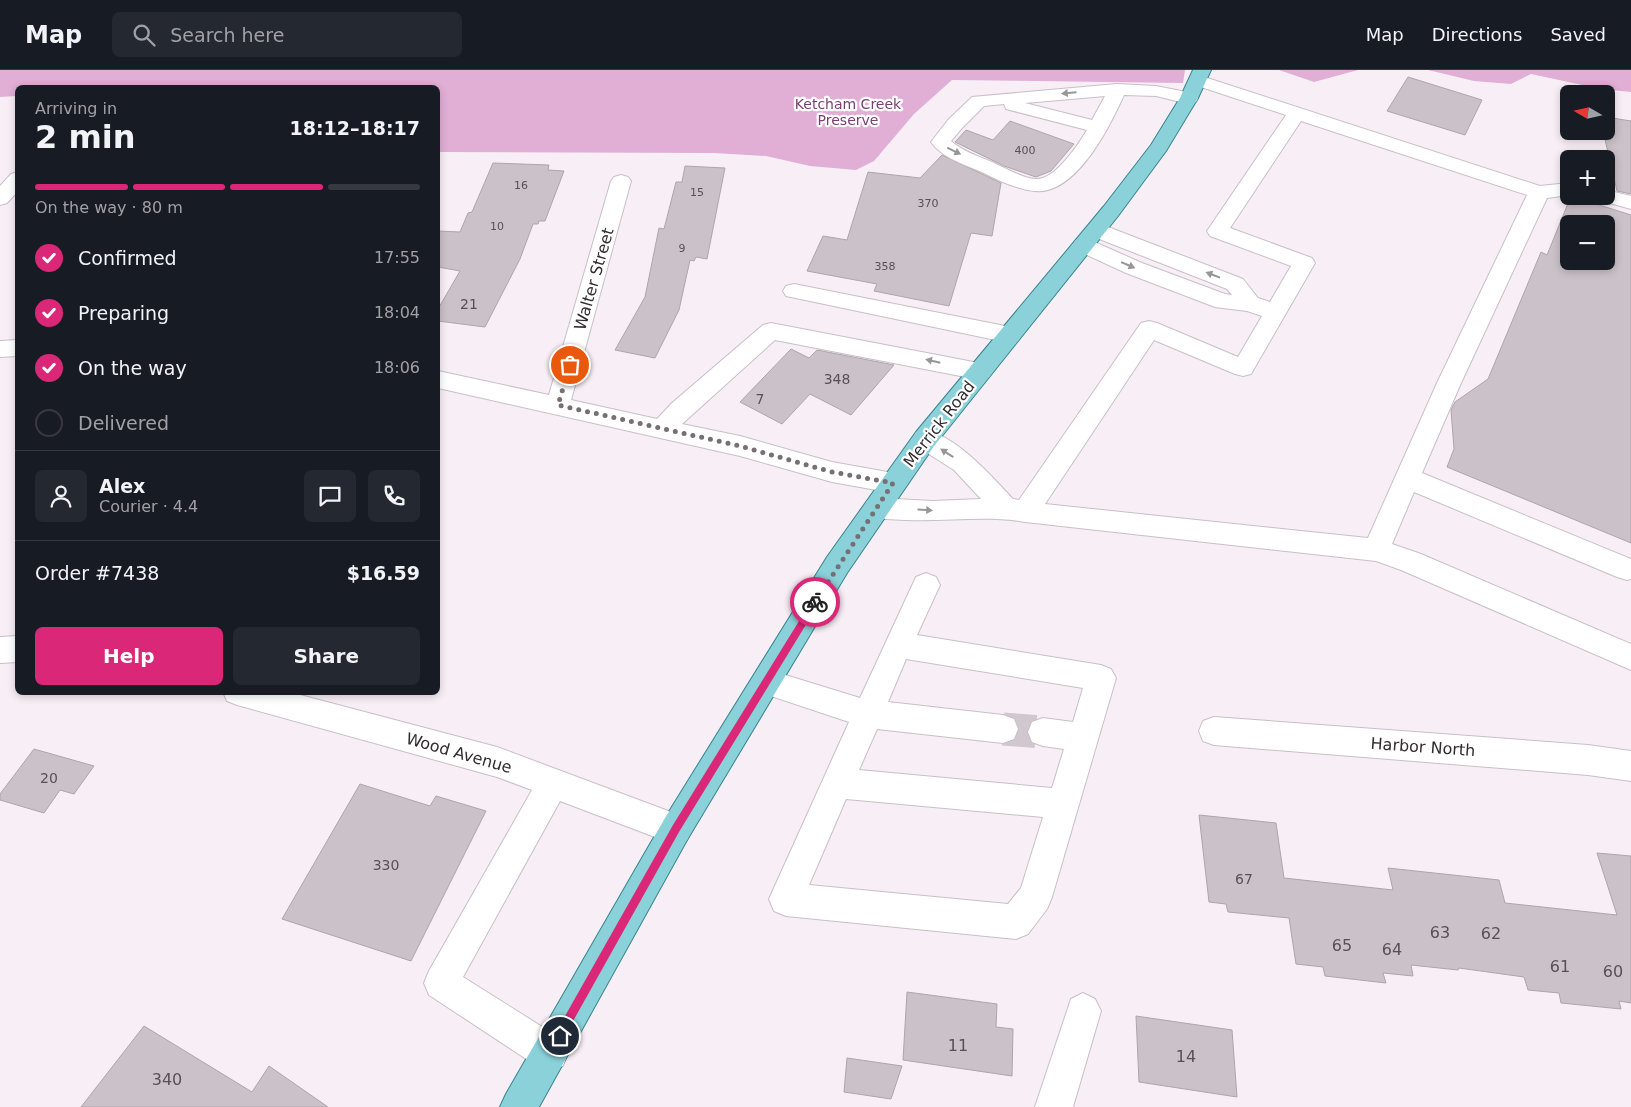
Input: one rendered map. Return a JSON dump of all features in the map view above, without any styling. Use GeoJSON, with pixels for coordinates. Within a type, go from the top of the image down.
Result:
{"type":"FeatureCollection","features":[{"type":"Feature","properties":{"kind":"main road","name":"Merrick Road"},"geometry":{"type":"LineString","coordinates":[[519,1107],[676,829],[838,565],[925,439],[1090,237],[1159,147],[1196,83]]}},
{"type":"Feature","properties":{"kind":"street"},"geometry":{"type":"LineString","coordinates":[[1117,89],[1100,127],[1072,165],[1050,183],[1037,185],[1011,177],[947,148],[941,142],[955,124],[979,101],[1117,89],[1156,91],[1196,83],[1297,113],[1539,192],[1560,191]]}},
{"type":"Feature","properties":{"kind":"street"},"geometry":{"type":"LineString","coordinates":[[992,100],[1100,127]]}},
{"type":"Feature","properties":{"kind":"street"},"geometry":{"type":"LineString","coordinates":[[1016,510],[1149,329],[1243,368],[1304,263],[1217,231],[1297,113]]}},
{"type":"Feature","properties":{"kind":"street","name":"Walter Street"},"geometry":{"type":"LineString","coordinates":[[558,405],[621,180]]}},
{"type":"Feature","properties":{"kind":"street"},"geometry":{"type":"LineString","coordinates":[[0,199],[15,182]]}},
{"type":"Feature","properties":{"kind":"street"},"geometry":{"type":"LineString","coordinates":[[1376,550],[1449,383],[1539,192]]}},
{"type":"Feature","properties":{"kind":"street"},"geometry":{"type":"LineString","coordinates":[[1615,199],[1631,203]]}},
{"type":"Feature","properties":{"kind":"street"},"geometry":{"type":"LineString","coordinates":[[1090,237],[1223,302],[1250,303],[1275,313]]}},
{"type":"Feature","properties":{"kind":"street"},"geometry":{"type":"LineString","coordinates":[[794,291],[1010,335]]}},
{"type":"Feature","properties":{"kind":"street"},"geometry":{"type":"LineString","coordinates":[[662,429],[681,409],[770,331],[981,371]]}},
{"type":"Feature","properties":{"kind":"street"},"geometry":{"type":"LineString","coordinates":[[0,349],[15,348]]}},
{"type":"Feature","properties":{"kind":"street"},"geometry":{"type":"LineString","coordinates":[[440,380],[740,446],[832,472],[885,495],[933,511],[1016,510],[1376,550],[1411,562],[1631,657]]}},
{"type":"Feature","properties":{"kind":"street"},"geometry":{"type":"LineString","coordinates":[[925,439],[963,463],[1016,510]]}},
{"type":"Feature","properties":{"kind":"street"},"geometry":{"type":"LineString","coordinates":[[1408,478],[1627,569]]}},
{"type":"Feature","properties":{"kind":"street"},"geometry":{"type":"LineString","coordinates":[[898,645],[1101,678],[1034,897],[1016,922],[786,899],[898,645],[926,585]]}},
{"type":"Feature","properties":{"kind":"street"},"geometry":{"type":"LineString","coordinates":[[0,650],[15,649]]}},
{"type":"Feature","properties":{"kind":"street"},"geometry":{"type":"LineString","coordinates":[[766,682],[868,714],[1002,728]]}},
{"type":"Feature","properties":{"kind":"street","name":"Wood Avenue"},"geometry":{"type":"LineString","coordinates":[[248,695],[497,762],[676,829]]}},
{"type":"Feature","properties":{"kind":"street","name":"Harbor North"},"geometry":{"type":"LineString","coordinates":[[1214,731],[1588,760],[1631,766]]}},
{"type":"Feature","properties":{"kind":"street"},"geometry":{"type":"LineString","coordinates":[[1043,732],[1083,737]]}},
{"type":"Feature","properties":{"kind":"street"},"geometry":{"type":"LineString","coordinates":[[838,783],[1062,804]]}},
{"type":"Feature","properties":{"kind":"street"},"geometry":{"type":"LineString","coordinates":[[550,1053],[441,983],[553,784]]}},
{"type":"Feature","properties":{"kind":"street"},"geometry":{"type":"LineString","coordinates":[[1054,1107],[1083,1011]]}},
{"type":"Feature","properties":{"kind":"green space","name":"Ketcham Creek Preserve"},"geometry":{"type":"Polygon","coordinates":[[[0,70],[1185,70],[1183,83],[952,80],[914,114],[874,161],[856,170],[810,166],[766,156],[714,153],[440,152],[440,85],[15,85],[15,96],[0,97],[0,70]]]}},
{"type":"Feature","properties":{"kind":"green space"},"geometry":{"type":"Polygon","coordinates":[[[1279,70],[1358,70],[1314,82],[1279,70]]]}},
{"type":"Feature","properties":{"kind":"green space"},"geometry":{"type":"Polygon","coordinates":[[[1428,70],[1631,70],[1631,92],[1615,90],[1615,85],[1582,85],[1531,74],[1511,84],[1474,81],[1428,70]]]}},
{"type":"Feature","properties":{"kind":"building"},"geometry":{"type":"Polygon","coordinates":[[[1408,77],[1482,100],[1465,135],[1387,111],[1408,77]]]}},
{"type":"Feature","properties":{"kind":"building"},"geometry":{"type":"Polygon","coordinates":[[[1615,118],[1631,121],[1631,194],[1617,191],[1615,182],[1615,150],[1607,150],[1605,140],[1615,140],[1615,118]]]}},
{"type":"Feature","properties":{"kind":"building"},"geometry":{"type":"Polygon","coordinates":[[[1010,121],[1074,144],[1051,171],[1036,177],[1004,166],[955,142],[966,130],[993,140],[1010,121]]]}},
{"type":"Feature","properties":{"kind":"building"},"geometry":{"type":"Polygon","coordinates":[[[942,155],[1001,183],[992,236],[971,233],[949,306],[874,291],[877,284],[807,271],[823,236],[847,240],[868,172],[920,178],[942,155]]]}},
{"type":"Feature","properties":{"kind":"building"},"geometry":{"type":"Polygon","coordinates":[[[493,163],[549,165],[548,170],[564,171],[545,221],[533,224],[520,259],[485,327],[440,321],[440,306],[460,271],[440,267],[440,231],[460,232],[468,213],[472,212],[493,163]]]}},
{"type":"Feature","properties":{"kind":"building"},"geometry":{"type":"Polygon","coordinates":[[[685,166],[725,168],[707,259],[696,257],[694,261],[690,260],[679,310],[655,358],[615,350],[645,297],[659,228],[664,229],[676,182],[682,182],[685,166]]]}},
{"type":"Feature","properties":{"kind":"building"},"geometry":{"type":"Polygon","coordinates":[[[1567,205],[1599,205],[1631,215],[1631,543],[1447,467],[1454,449],[1451,410],[1455,402],[1488,379],[1541,252],[1547,255],[1560,223],[1560,270],[1615,270],[1615,215],[1563,215],[1567,205]]]}},
{"type":"Feature","properties":{"kind":"building"},"geometry":{"type":"Polygon","coordinates":[[[791,349],[809,358],[817,350],[894,365],[851,415],[810,394],[782,424],[740,402],[791,349]]]}},
{"type":"Feature","properties":{"kind":"building"},"geometry":{"type":"Polygon","coordinates":[[[34,749],[94,766],[74,794],[60,790],[44,813],[0,800],[0,794],[34,749]]]}},
{"type":"Feature","properties":{"kind":"building"},"geometry":{"type":"Polygon","coordinates":[[[360,784],[430,806],[436,796],[486,811],[411,961],[282,919],[360,784]]]}},
{"type":"Feature","properties":{"kind":"building"},"geometry":{"type":"Polygon","coordinates":[[[1199,815],[1276,823],[1284,878],[1393,890],[1388,868],[1499,880],[1505,903],[1617,915],[1597,853],[1631,856],[1631,1003],[1619,1001],[1621,1009],[1561,1003],[1559,993],[1528,990],[1524,977],[1459,968],[1458,970],[1411,965],[1413,976],[1383,973],[1386,983],[1325,976],[1323,967],[1296,964],[1289,918],[1228,912],[1226,904],[1209,902],[1199,815]]]}},
{"type":"Feature","properties":{"kind":"building"},"geometry":{"type":"Polygon","coordinates":[[[907,992],[997,1004],[996,1027],[1013,1029],[1012,1076],[903,1060],[907,992]]]}},
{"type":"Feature","properties":{"kind":"building"},"geometry":{"type":"Polygon","coordinates":[[[1136,1016],[1232,1030],[1237,1097],[1139,1082],[1136,1016]]]}},
{"type":"Feature","properties":{"kind":"building"},"geometry":{"type":"Polygon","coordinates":[[[144,1026],[252,1092],[269,1066],[328,1107],[81,1107],[144,1026]]]}},
{"type":"Feature","properties":{"kind":"building"},"geometry":{"type":"Polygon","coordinates":[[[847,1058],[902,1066],[891,1099],[844,1092],[847,1058]]]}},
{"type":"Feature","properties":{"kind":"tunnel"},"geometry":{"type":"LineString","coordinates":[[1003,729],[1043,732]]}},
{"type":"Feature","properties":{"kind":"way so far"},"geometry":{"type":"LineString","coordinates":[[570,365],[558,405],[740,446],[832,472],[893,483],[815,602]]}},
{"type":"Feature","properties":{"kind":"route"},"geometry":{"type":"LineString","coordinates":[[560,1036],[676,829],[815,602]]}}]}
